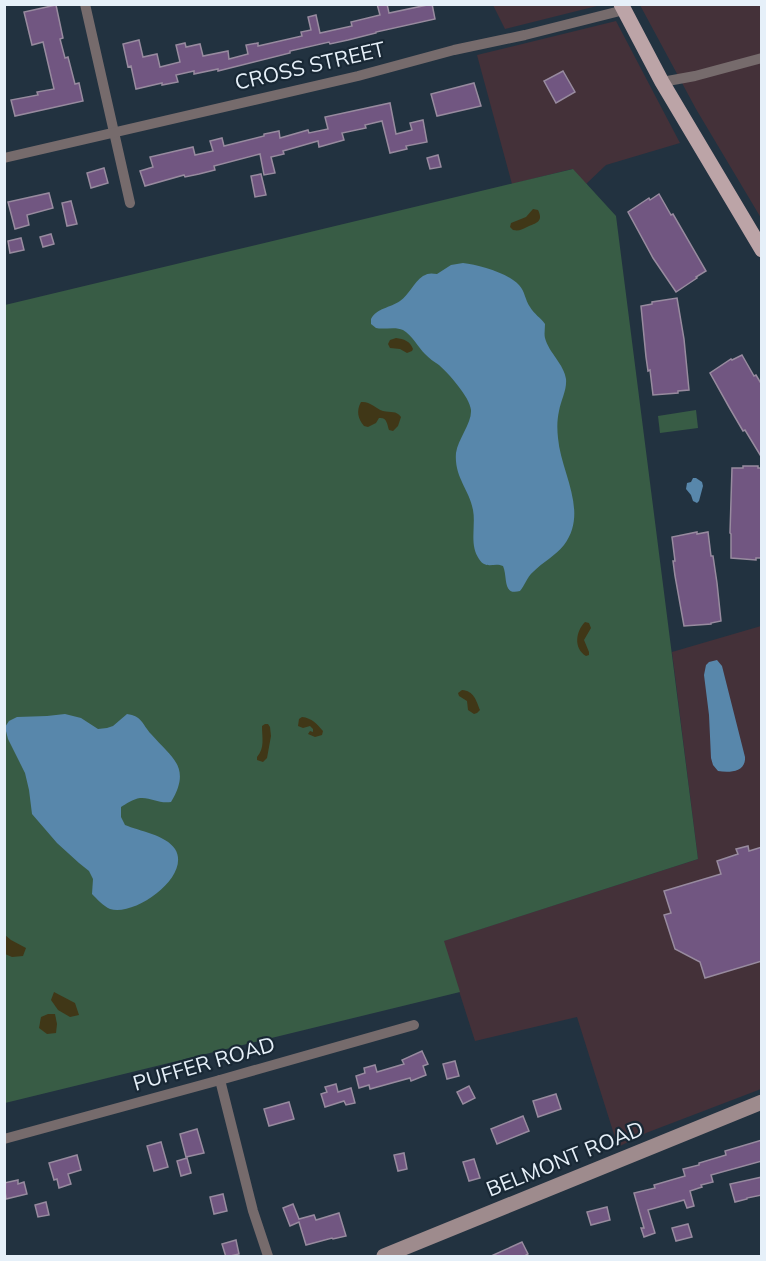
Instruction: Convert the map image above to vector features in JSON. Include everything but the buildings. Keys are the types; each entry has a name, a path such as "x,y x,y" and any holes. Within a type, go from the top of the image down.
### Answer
{"main road":[{"path":"622,7 662,82 762,250"},
{"name":"BELMONT ROAD","path":"384,1257 762,1102"}],"street":[{"path":"85,4 130,203"},
{"name":"CROSS STREET","path":"4,158 358,76 622,7"},
{"path":"662,82 695,76 762,58"},
{"name":"PUFFER ROAD","path":"4,1139 414,1025"},
{"path":"220,1080 253,1211 268,1257"}],"shaded area":[{"path":"493,5 601,5 505,29"},
{"path":"640,5 761,5 761,218 696,109"},
{"path":"616,21 680,143 606,165 586,184 572,169 512,184 477,55"},
{"path":"761,626 761,1089 646,1133 618,1147 577,1017 475,1041 443,941 698,859 672,652"}],"green space":[{"path":"573,169 616,216 698,859 444,941 460,992 5,1103 5,305"},
{"path":"696,410 698,428 660,433 658,416"}],"sand":[{"path":"533,209 538,210 540,220 538,222 520,230 513,230 510,227 511,223 526,217"},
{"path":"396,338 408,342 412,346 412,351 407,353 400,349 390,348 388,344 390,340"},
{"path":"361,402 383,411 397,413 401,417 398,426 393,431 389,430 386,421 379,418 376,423 368,427 364,426 358,415"},
{"path":"585,622 589,623 591,628 584,640 589,652 586,656 579,649 577,639"},
{"path":"462,690 474,697 480,710 477,713 474,714 468,710 467,701 458,693"},
{"path":"302,717 316,724 323,731 322,735 315,737 308,734 310,731 313,732 310,726 303,728 298,726 299,719"},
{"path":"265,724 270,727 271,736 267,758 263,762 257,760 257,757 262,746 262,726"},
{"path":"5,935 26,948 23,956 12,957 5,954"},
{"path":"54,992 75,1003 79,1015 70,1017 58,1010 51,1000"},
{"path":"55,1014 56,1033 47,1034 39,1028 41,1017"}],"water":[{"path":"463,263 501,273 519,285 532,309 545,324 547,343 566,379 558,414 557,431 574,506 571,532 564,545 531,574 520,591 514,592 508,588 503,566 484,564 474,548 473,510 459,476 456,461 457,448 471,415 467,399 448,374 425,354 406,332 397,328 376,328 371,324 374,315 403,298 423,276 437,274 451,265"},
{"path":"693,478 702,482 703,486 697,503 693,501 686,489 687,483"},
{"path":"717,660 722,666 745,757 745,762 740,769 727,772 718,771 711,758 704,675 706,665"},
{"path":"65,714 81,718 98,729 113,726 127,714 136,717 177,764 180,780 171,802 140,798 121,807 121,817 125,825 165,840 175,849 178,860 176,871 168,882 146,901 133,907 121,910 110,909 100,902 92,894 93,879 89,871 57,843 32,814 25,773 8,739 5,727 9,721 17,717"}]}
